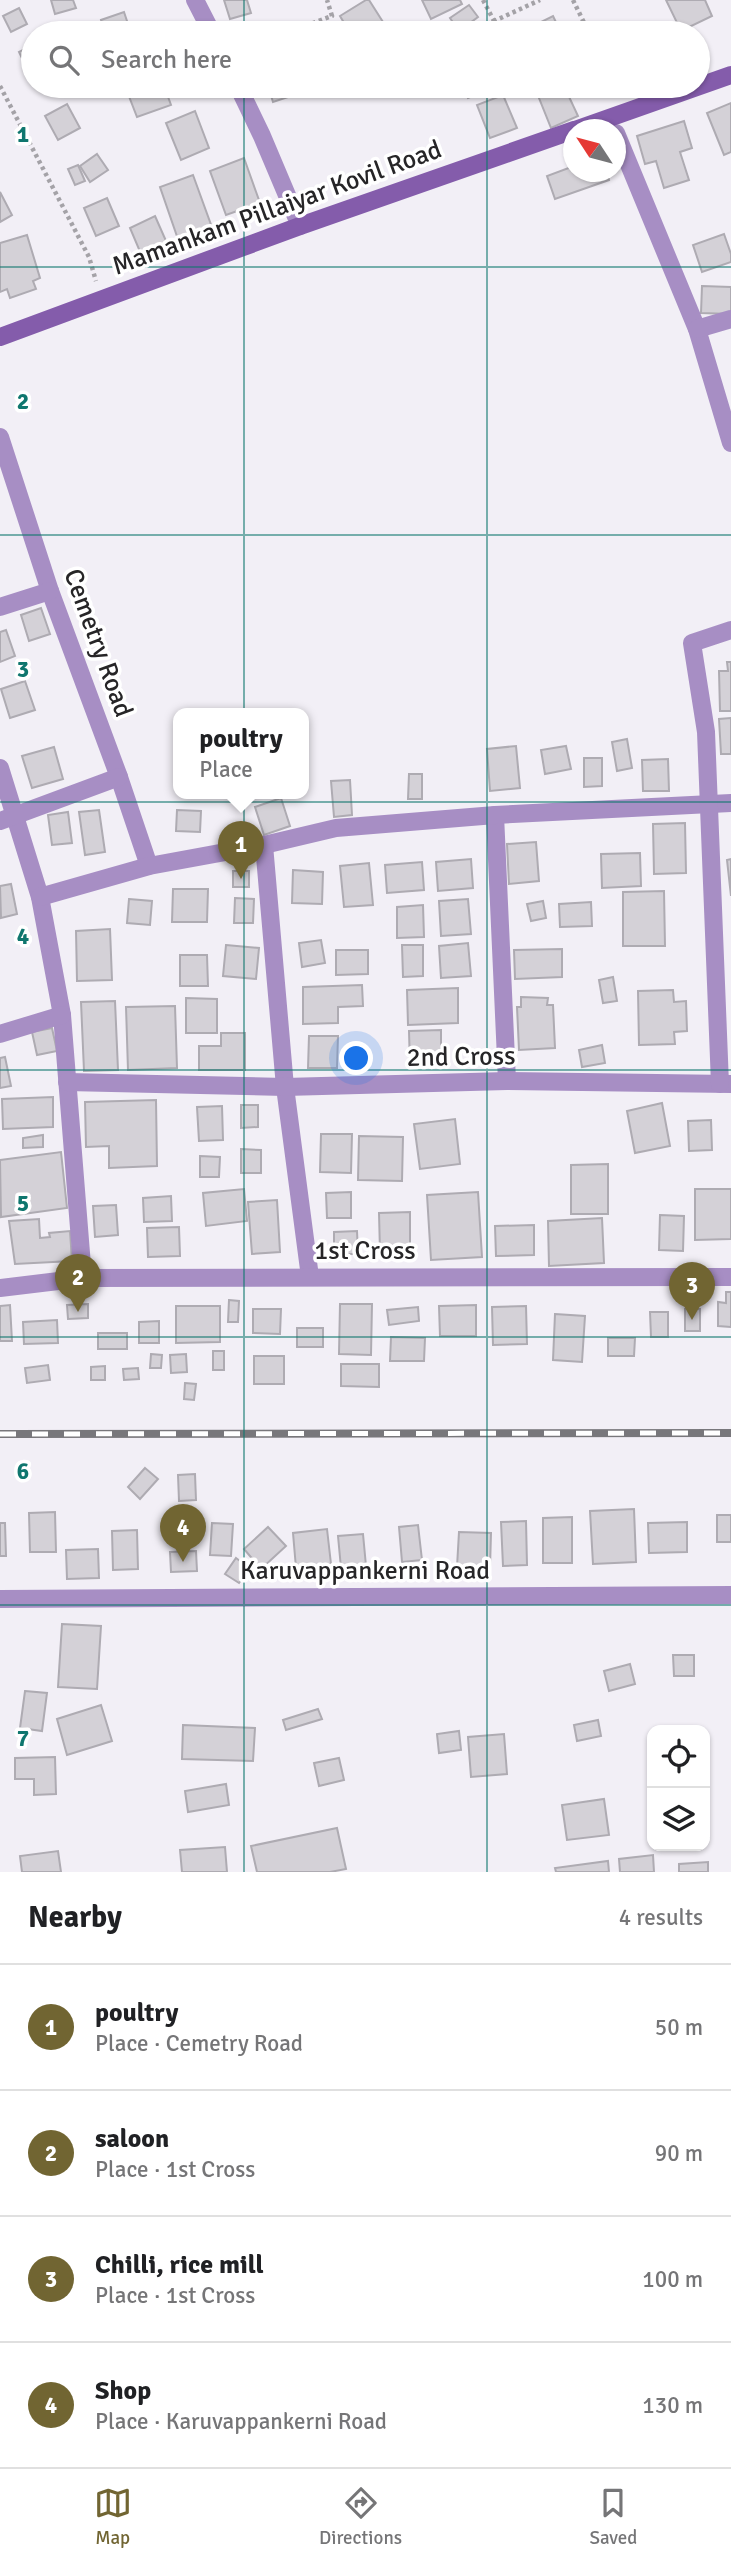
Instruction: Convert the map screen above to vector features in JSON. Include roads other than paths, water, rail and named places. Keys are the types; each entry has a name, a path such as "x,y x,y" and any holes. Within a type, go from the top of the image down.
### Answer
{"main road":[{"name":"Mamankam Pillaiyar Kovil Road","path":"710,84 731,75"},
{"name":"Mamankam Pillaiyar Kovil Road","path":"626,121 679,98"},
{"name":"Mamankam Pillaiyar Kovil Road","path":"0,337 300,226 563,134"}],"street":[{"path":"195,0 206,21"},
{"path":"244,98 300,226"},
{"path":"626,158 697,329 731,443"},
{"path":"697,329 731,319"},
{"name":"Cemetry Road","path":"0,437 50,591 149,866"},
{"path":"0,607 50,591"},
{"path":"725,1084 707,805 706,732 692,643 731,629"},
{"path":"0,768 8,818 40,897 62,1015 83,1278"},
{"path":"8,818 119,777"},
{"path":"40,897 149,866 264,845 336,828 495,815 731,803"},
{"path":"495,815 507,1081"},
{"path":"264,845 285,1087 310,1277"},
{"path":"0,1034 62,1015"},
{"name":"2nd Cross","path":"67,1082 285,1087 507,1081 725,1084"},
{"name":"1st Cross","path":"0,1288 83,1278 731,1277"},
{"name":"Karuvappankerni Road","path":"0,1599 731,1595"}],"railway":[{"path":"0,1434 731,1433"}],"place":[{"name":"poultry","path":"241,879"},
{"name":"saloon","path":"78,1312"},
{"name":"Chilli, rice mill","path":"692,1320"},
{"name":"Shop","path":"183,1562"}]}
